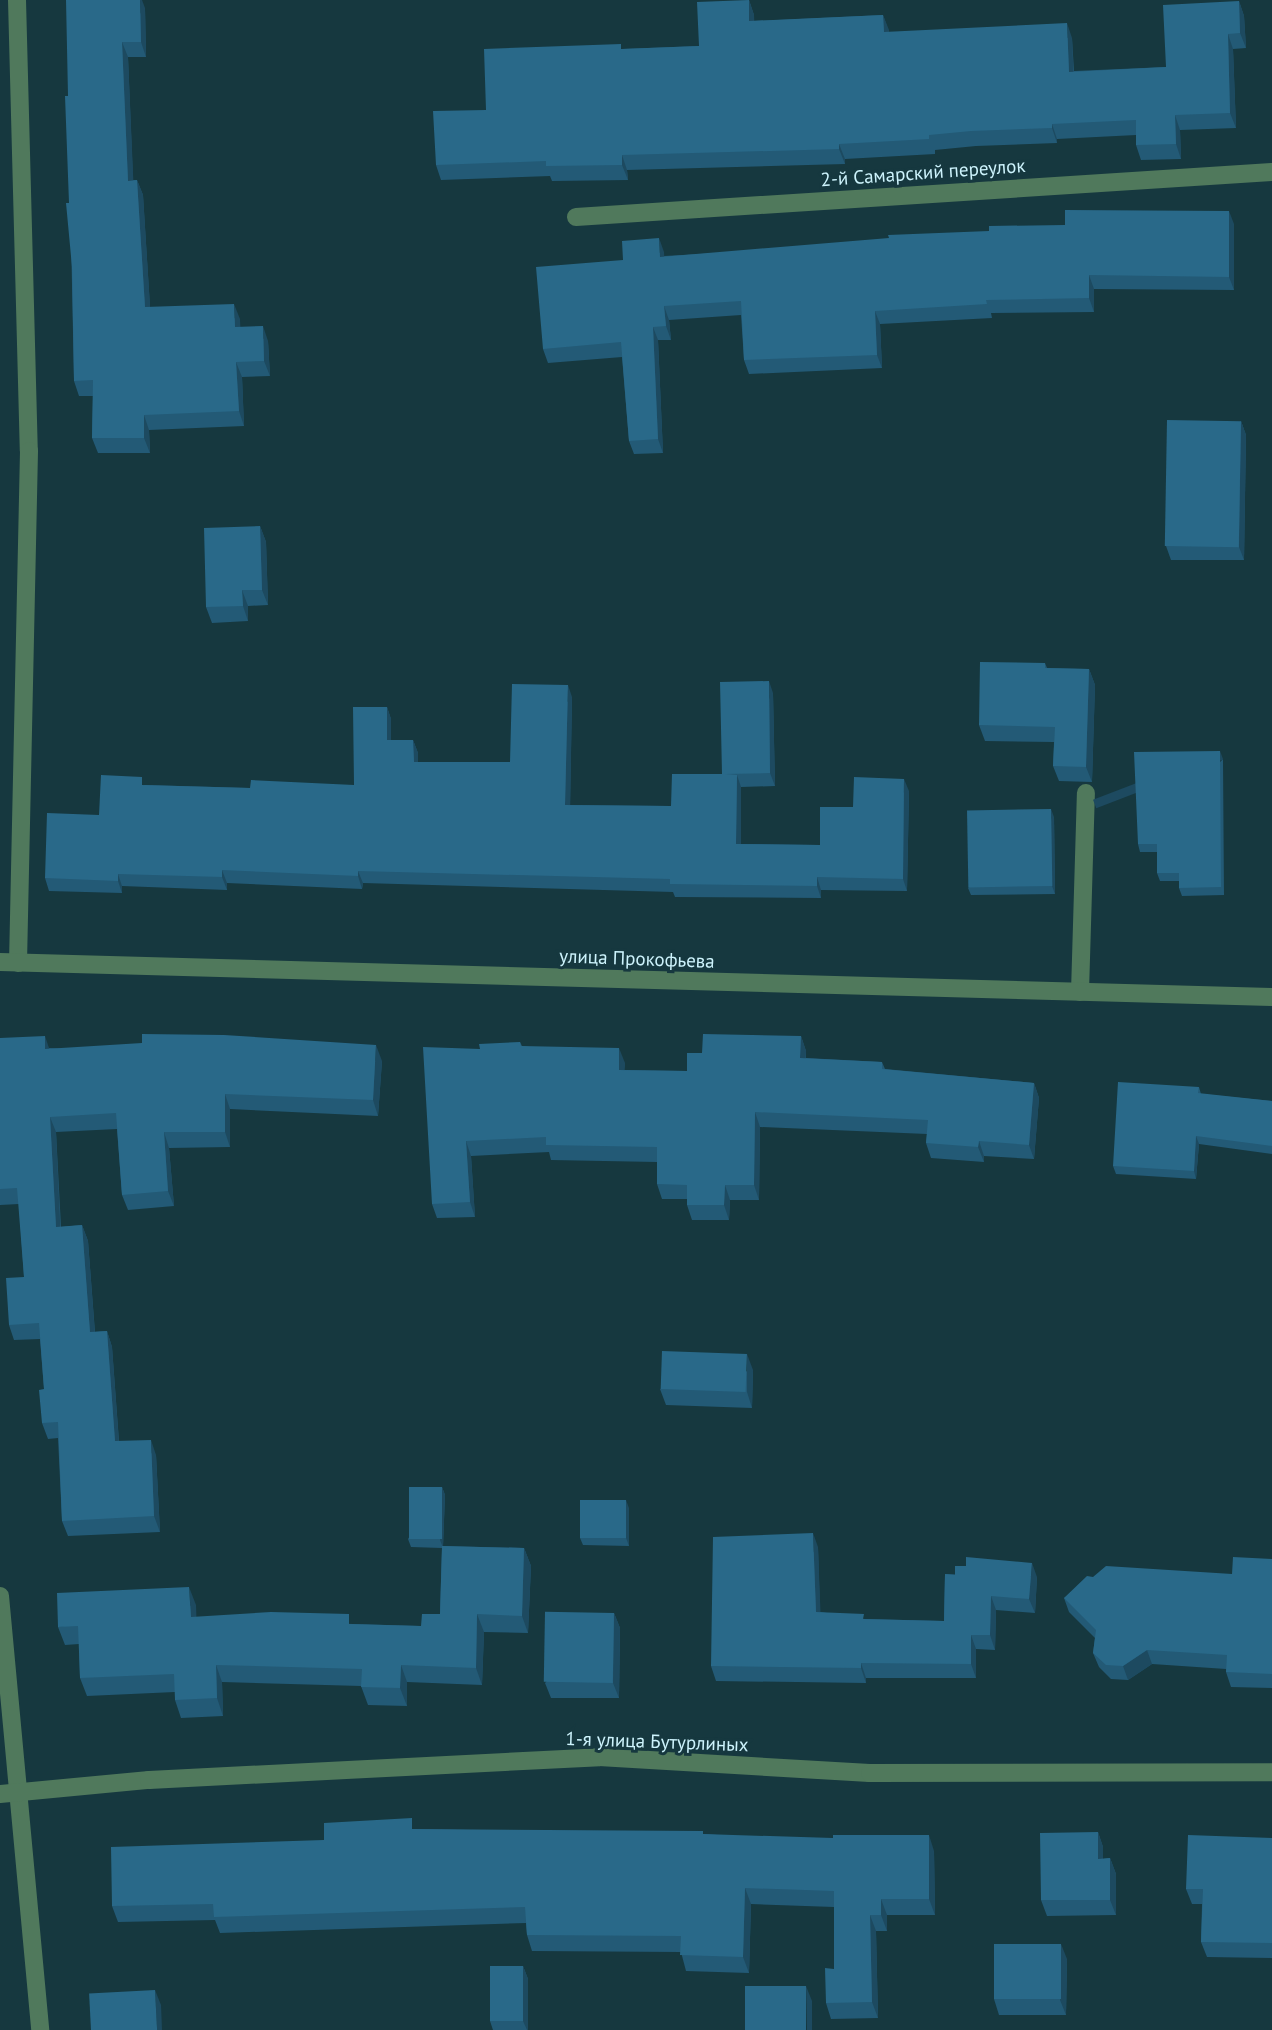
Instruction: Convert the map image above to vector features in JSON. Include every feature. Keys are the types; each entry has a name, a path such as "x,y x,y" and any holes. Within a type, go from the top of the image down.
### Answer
{"street":[{"path":"9,962 29,451 17,0"},
{"name":"2-й Самарский переулок","path":"576,217 1272,172"},
{"path":"1080,992 1086,793"},
{"name":"улица Прокофьева","path":"9,962 1272,998"},
{"path":"0,1596 40,2030"},
{"name":"1-я улица Бутурлиных","path":"0,1794 20,1795 149,1780 599,1757 870,1773 1272,1772"}],"building":[{"path":"66,0 140,0 141,42 122,42 128,181 137,180 145,307 234,304 235,327 263,326 264,361 236,362 239,411 144,415 144,438 92,438 93,380 74,381 72,267 66,203 69,203 65,96 68,96"},
{"path":"749,0 749,21 883,15 884,32 1067,23 1069,72 1166,67 1163,5 1239,1 1240,33 1228,34 1230,113 1175,115 1176,144 1136,145 1136,120 929,135 929,139 839,144 839,149 622,155 622,165 546,166 546,161 436,165 433,111 486,110 484,49 621,44 621,49 699,46 697,2"},
{"path":"1065,210 1229,211 1229,277 1089,275 1089,298 986,300 987,304 875,311 877,355 744,360 741,301 664,306 666,326 653,327 658,439 629,441 621,342 543,349 536,267 623,260 622,241 659,238 660,257 889,238 888,235 989,231 989,226 1065,225"},
{"path":"1167,420 1241,421 1239,547 1165,546"},
{"path":"260,526 262,590 242,590 243,606 206,607 204,528"},
{"path":"980,662 1045,663 1045,668 1089,669 1086,767 1053,766 1055,727 979,725"},
{"path":"769,681 770,773 725,774 737,775 736,844 820,845 820,807 853,807 854,777 904,779 903,879 817,877 817,886 670,884 670,879 358,871 358,876 222,870 222,877 118,874 118,881 45,878 47,813 99,815 101,775 142,777 142,785 250,788 251,780 354,785 353,707 387,707 387,740 413,740 414,762 510,762 512,684 568,685 565,805 671,806 672,774 722,774 720,682"},
{"path":"1220,751 1221,887 1179,888 1179,873 1157,873 1157,844 1138,844 1134,752"},
{"path":"1051,809 1052,886 968,887 967,810"},
{"path":"142,1034 224,1035 376,1045 373,1100 225,1094 225,1132 164,1132 168,1191 122,1195 116,1113 50,1117 56,1227 82,1225 90,1332 107,1331 115,1441 151,1440 154,1516 62,1521 58,1422 42,1423 39,1390 44,1389 39,1323 9,1325 6,1278 24,1277 17,1188 0,1189 0,1038 45,1036 45,1049 142,1043"},
{"path":"703,1034 801,1036 800,1058 882,1062 882,1069 1034,1083 1029,1145 979,1141 978,1147 926,1143 928,1120 755,1112 754,1185 725,1185 724,1205 687,1205 687,1185 657,1184 657,1147 546,1145 546,1137 466,1141 470,1202 432,1204 423,1047 480,1049 479,1044 520,1042 521,1046 619,1048 619,1070 687,1071 687,1053 702,1053"},
{"path":"1118,1082 1199,1087 1198,1093 1272,1101 1272,1146 1196,1136 1194,1171 1113,1166"},
{"path":"662,1351 747,1354 746,1392 661,1389"},
{"path":"409,1487 442,1487 442,1539 409,1539"},
{"path":"580,1500 626,1500 626,1538 580,1538"},
{"path":"813,1533 816,1612 864,1614 863,1619 944,1621 945,1574 955,1575 955,1566 966,1566 966,1557 1032,1563 1029,1599 991,1596 990,1635 971,1635 971,1664 861,1663 861,1668 711,1666 713,1537"},
{"path":"442,1546 524,1548 522,1616 477,1614 476,1668 401,1665 400,1688 361,1687 362,1669 216,1665 217,1698 175,1700 174,1674 80,1678 78,1626 58,1627 57,1593 189,1587 191,1617 271,1612 349,1614 349,1624 421,1626 422,1614 440,1614"},
{"path":"1233,1557 1272,1559 1272,1674 1226,1672 1227,1655 1147,1650 1123,1666 1106,1665 1093,1653 1096,1630 1064,1598 1087,1576 1093,1577 1106,1566 1232,1574"},
{"path":"545,1612 614,1613 613,1683 544,1682"},
{"path":"412,1818 412,1829 703,1831 703,1834 833,1838 833,1835 929,1835 929,1899 881,1899 881,1915 870,1915 872,2002 826,2003 825,1968 834,1969 834,1891 745,1888 743,1957 680,1955 681,1936 527,1935 525,1907 214,1917 213,1904 112,1906 111,1847 324,1840 324,1823"},
{"path":"1098,1832 1098,1859 1110,1858 1110,1900 1041,1900 1040,1833"},
{"path":"1188,1835 1272,1838 1272,1943 1201,1942 1203,1889 1186,1889"},
{"path":"994,1944 1061,1944 1061,1999 994,1999"},
{"path":"490,1966 523,1966 523,2021 490,2021"},
{"path":"745,1986 806,1986 806,2030 745,2030"},
{"path":"155,1990 157,2030 91,2030 89,1993"}]}
